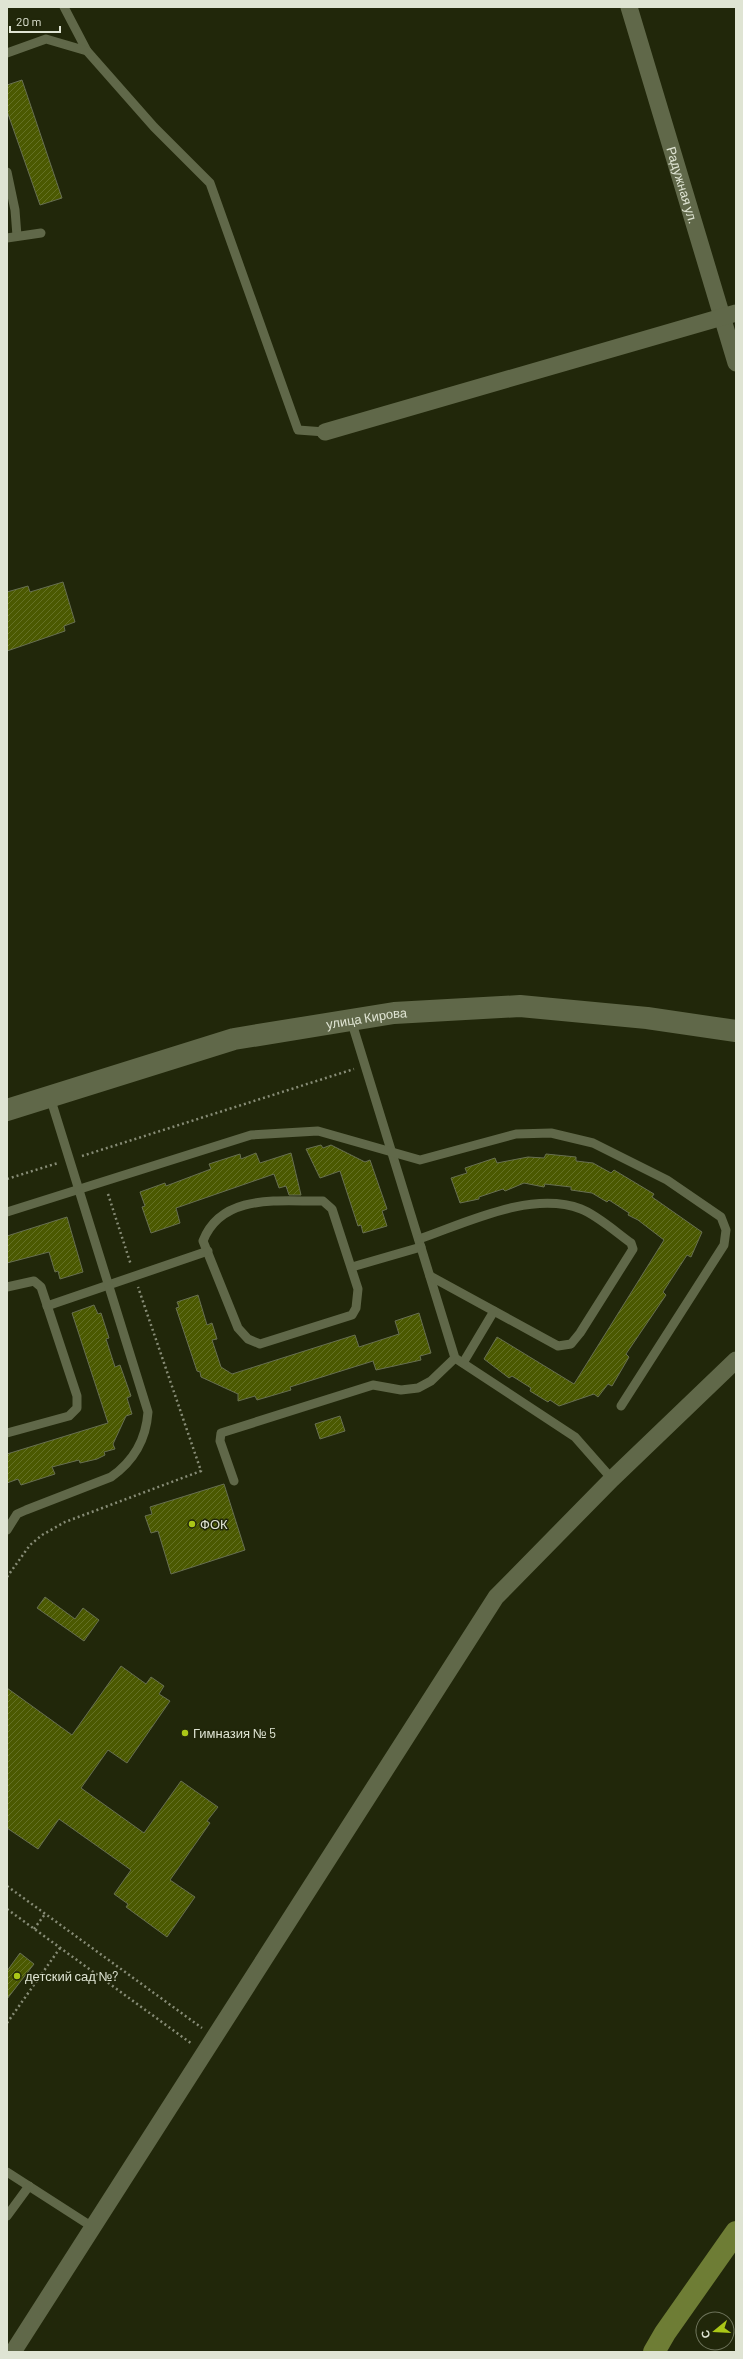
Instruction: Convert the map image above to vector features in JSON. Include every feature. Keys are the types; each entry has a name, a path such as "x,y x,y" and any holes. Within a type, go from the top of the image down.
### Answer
{"main road":[{"name":"улица Кирова","path":"7,1110 234,1039 394,1013 520,1006 647,1018 736,1032"},
{"path":"654,2352 665,2333 736,2232"},
{"path":"671,2352 736,2255"}],"street":[{"name":"Радужная ул.","path":"629,7 729,314 736,363"},
{"path":"325,432 729,314"},
{"path":"13,2352 94,2228 496,1597 612,1479 736,1360"}],"lane":[{"path":"64,7 87,51 154,127 210,183 298,430 325,432"},
{"path":"7,53 46,39 87,51"},
{"path":"7,172 15,210 17,236"},
{"path":"7,238 41,233"},
{"path":"351,1020 430,1276 459,1361 575,1437 612,1479"},
{"path":"7,1530 17,1514 111,1477 123,1469 142,1442 147,1426 148,1412 50,1097"},
{"path":"7,1212 251,1135 318,1131 420,1160 516,1134 552,1133 593,1143 667,1180 721,1217 726,1230 724,1245 621,1406"},
{"path":"323,1200 332,1209 352,1267 358,1289 356,1308 352,1315 260,1344 248,1340 238,1328 203,1240 207,1231 225,1212 247,1203 323,1200"},
{"path":"352,1267 519,1206 556,1202 582,1209 631,1243 633,1249 580,1333 570,1344 558,1346 430,1276"},
{"path":"47,1306 208,1252"},
{"path":"7,1287 34,1281 41,1287 77,1396 78,1408 69,1416 7,1433"},
{"path":"234,1481 220,1441 221,1433 373,1385 401,1390 418,1388 432,1381 459,1361 494,1311"},
{"path":"7,2172 94,2228"},
{"path":"7,2216 29,2186"}],"path":[{"path":"7,1179 365,1066"},
{"path":"7,1577 30,1545 42,1535 64,1522 201,1471 103,1181"},
{"path":"7,1886 215,2038"},
{"path":"7,1909 205,2054"},
{"path":"34,1929 45,1914"},
{"path":"7,2023 60,1948"}],"building":[{"path":"22,80 62,198 40,205 7,111 7,85"},
{"path":"63,582 75,622 64,626 65,631 7,651 7,592 28,586 30,592"},
{"path":"321,1145 323,1148 331,1145 365,1162 370,1160 387,1209 382,1211 387,1226 363,1233 361,1225 358,1226 340,1171 320,1178 306,1149"},
{"path":"256,1153 260,1163 291,1153 301,1195 289,1195 286,1186 279,1188 274,1174 176,1208 180,1223 151,1233 142,1207 145,1206 140,1192 165,1183 166,1186 211,1169 209,1164 240,1154 241,1159"},
{"path":"546,1154 576,1157 576,1161 593,1163 611,1173 614,1170 654,1194 652,1197 702,1232 691,1257 687,1255 663,1292 666,1295 626,1354 629,1357 612,1386 608,1384 598,1397 594,1394 559,1406 550,1400 548,1402 530,1391 531,1388 512,1376 509,1378 484,1359 497,1337 574,1384 664,1240 638,1220 628,1215 629,1213 609,1200 607,1202 592,1193 571,1190 571,1187 545,1184 544,1187 524,1183 505,1191 503,1189 479,1197 479,1199 460,1203 451,1178 467,1173 465,1168 495,1158 497,1163 528,1157 544,1158"},
{"path":"67,1217 83,1272 60,1279 58,1271 55,1272 49,1252 7,1263 7,1236"},
{"path":"198,1295 207,1325 212,1323 217,1339 212,1340 221,1367 232,1374 355,1335 359,1347 399,1334 395,1321 419,1313 431,1353 420,1356 421,1360 376,1370 373,1361 290,1387 291,1390 257,1400 255,1396 238,1401 238,1394 201,1377 200,1372 197,1371 176,1308 179,1307 177,1302"},
{"path":"94,1305 98,1314 101,1313 109,1338 106,1339 115,1367 120,1365 131,1396 127,1398 132,1414 126,1416 113,1444 115,1449 104,1452 105,1455 97,1459 80,1463 79,1460 52,1467 55,1474 21,1485 18,1479 7,1483 7,1454 108,1423 72,1313"},
{"path":"340,1416 345,1431 320,1439 315,1424"},
{"name":"ФОК","path":"224,1484 245,1550 171,1574 158,1531 151,1533 145,1516 152,1514 150,1507"},
{"path":"45,1597 75,1619 83,1608 99,1620 84,1641 37,1608"},
{"path":"121,1666 146,1684 151,1677 164,1686 159,1694 170,1701 127,1763 108,1750 81,1788 144,1833 181,1781 218,1807 207,1821 210,1823 170,1880 195,1897 167,1937 126,1907 128,1904 114,1894 131,1870 59,1819 38,1849 7,1828 7,1688 72,1735"},
{"path":"20,1953 34,1964 7,1999 7,1971"}],"place":[{"name":"ФОК","path":"192,1524"},
{"name":"Гимназия № 5","path":"185,1733"},
{"name":"детский сад №?","path":"17,1976"}]}
